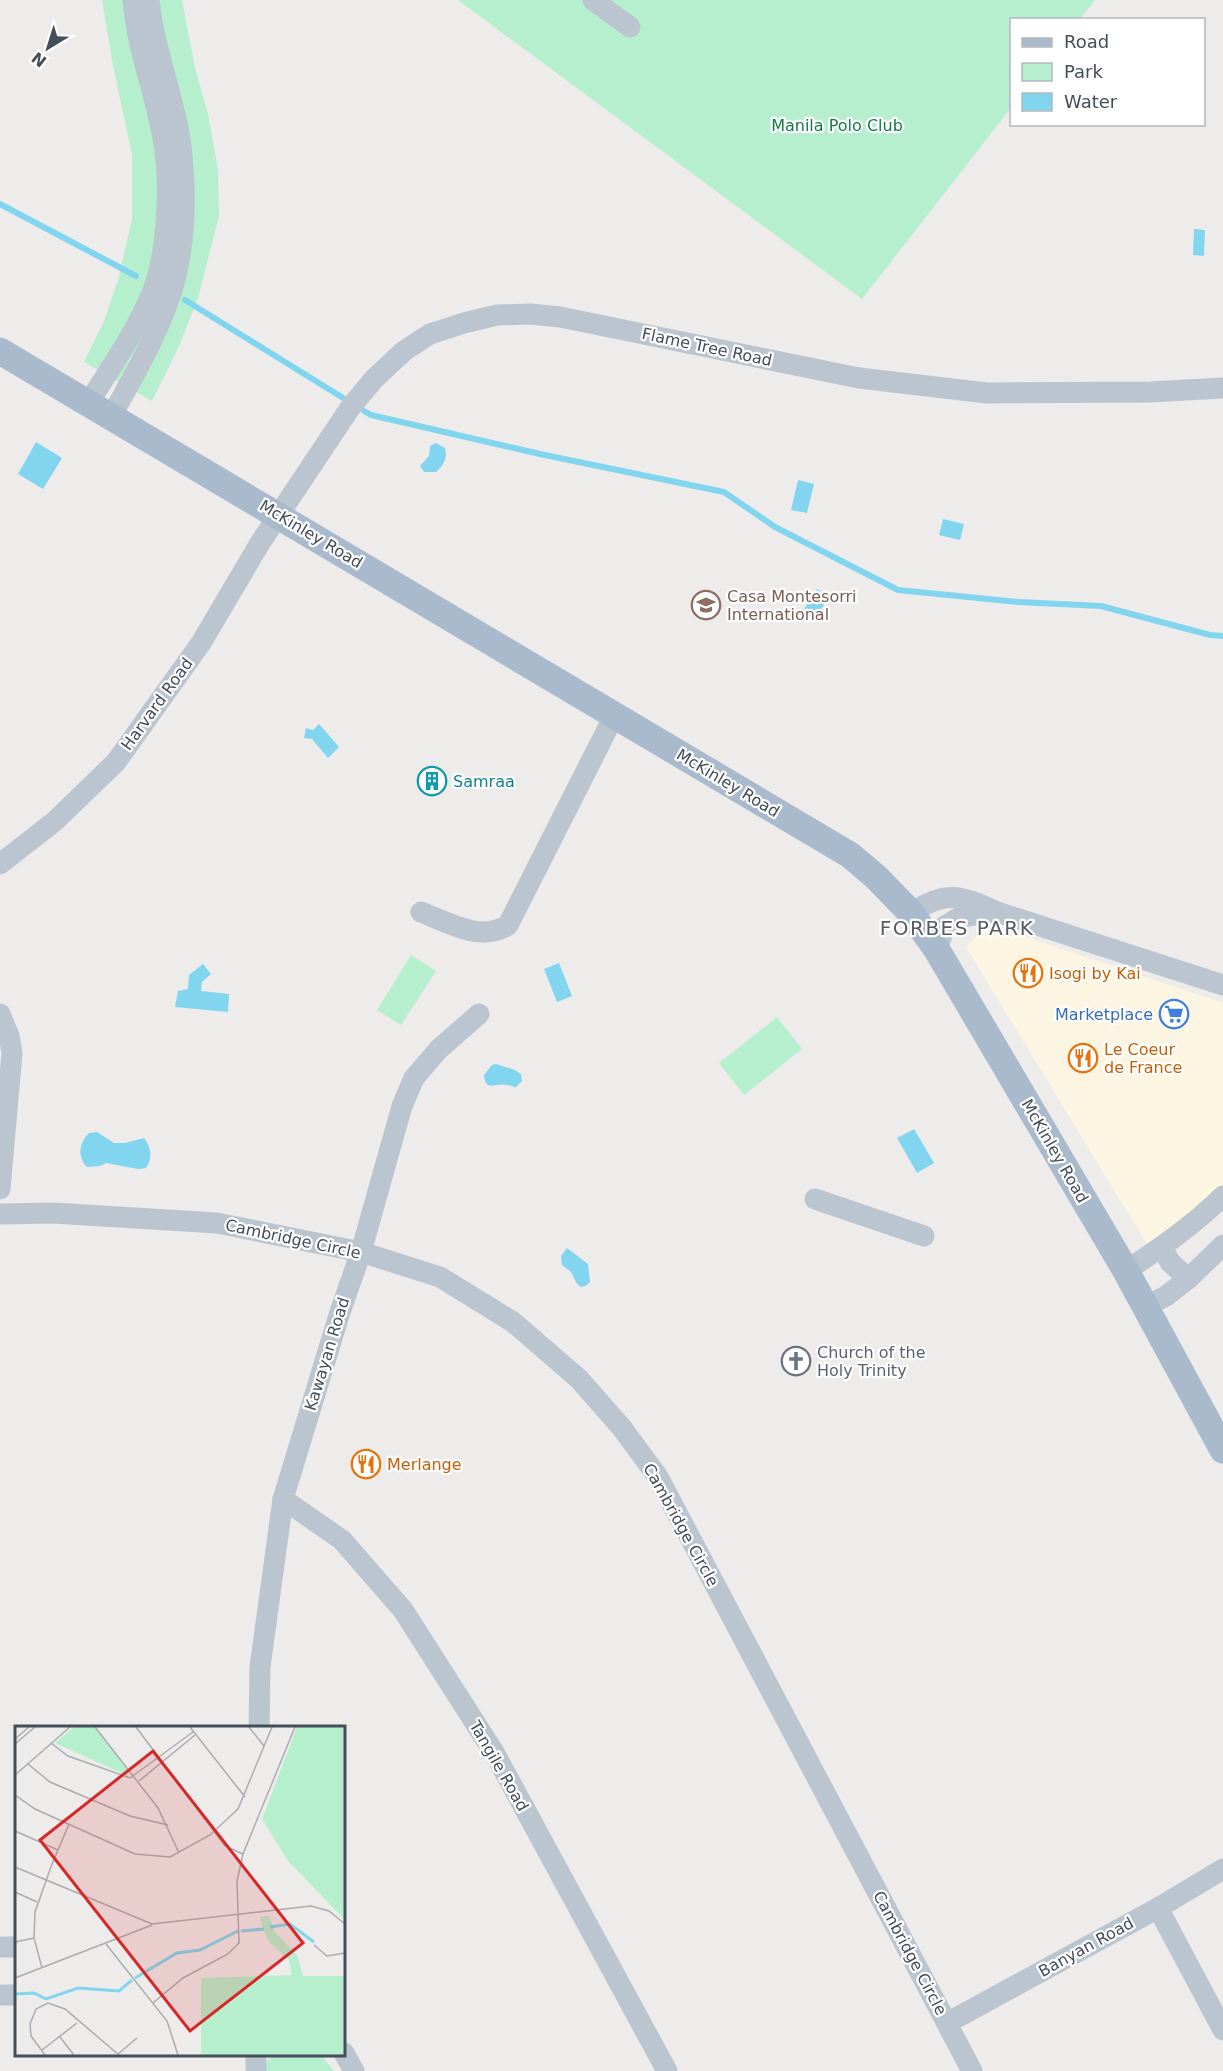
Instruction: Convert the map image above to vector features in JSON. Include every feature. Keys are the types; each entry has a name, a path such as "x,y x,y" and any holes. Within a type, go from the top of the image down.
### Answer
{"main road":[{"name":"McKinley Road","path":"0,351 850,855 876,877 911,914 938,950 1126,1272 1223,1450"}],"street":[{"path":"133,0 143,62 164,140 166,182 164,244 147,325"},
{"path":"99,410 176,276 183,222 184,182 180,139 171,96 159,58 149,0"},
{"path":"593,0 630,27"},
{"name":"Flame Tree Road","path":"279,515 350,408 374,379 397,358 430,334 496,315 560,316 859,378 987,393 1150,392 1223,388"},
{"name":"Harvard Road","path":"0,864 55,821 116,762 201,643 279,515"},
{"path":"422,912 468,930 492,932 508,925 614,716"},
{"path":"911,914 928,902 949,896 975,902 997,912 1223,985"},
{"path":"938,950 945,926 960,916 997,912"},
{"path":"0,1014 9,1036 12,1053 0,1189"},
{"name":"Kawayan Road","path":"259,1726 260,1667 282,1499 361,1252 402,1106 414,1078 439,1049 479,1014"},
{"path":"1126,1272 1162,1247 1223,1196"},
{"path":"815,1199 924,1236"},
{"name":"Cambridge Circle","path":"0,1214 53,1213 217,1223 361,1252 440,1277 513,1322 579,1379 622,1428 658,1477 972,2071"},
{"path":"1145,1307 1166,1296 1188,1279 1223,1245"},
{"path":"1162,1247 1170,1262 1188,1279"},
{"name":"Tangile Road","path":"282,1499 342,1540 403,1610 495,1754 668,2071"},
{"name":"Banyan Road","path":"946,2023 1158,1908 1223,1869"},
{"path":"1158,1908 1223,2030"},
{"path":"345,2055 354,2071"}],"shaded area":[{"path":"988,924 1223,1003 1223,1184 1205,1202 1148,1246 966,947"}],"green space":[{"path":"102,0 182,0 195,68 208,114 218,170 219,216 198,298 179,346 152,401 84,362 104,321 118,280 132,219 132,154 113,66"},
{"name":"Manila Polo Club","path":"458,0 1095,0 1081,18 1010,18 1010,109 862,299"},
{"path":"411,955 436,971 401,1025 377,1010"},
{"path":"777,1017 802,1049 744,1095 719,1063"},
{"path":"271,2056 322,2056 334,2071 263,2071"}],"water":[{"path":"1194,229 1205,230 1204,256 1193,255"},
{"path":"36,442 62,458 43,489 18,474"},
{"path":"436,443 445,448 444,462 436,472 424,472 420,466 429,456 430,446"},
{"path":"798,480 814,484 807,513 791,510"},
{"path":"943,519 964,524 960,540 939,535"},
{"path":"817,589 829,597 813,622 801,614"},
{"path":"319,724 339,747 328,758 312,739 304,738 306,728 313,730"},
{"path":"559,963 572,996 557,1002 544,969"},
{"path":"203,964 211,974 202,982 201,991 229,994 228,1012 175,1007 178,991 188,989 189,975"},
{"path":"496,1064 515,1070 521,1074 522,1081 516,1087 487,1084 484,1075 492,1065"},
{"path":"914,1129 934,1163 917,1173 897,1138"},
{"path":"97,1132 114,1143 125,1143 144,1138 150,1153 150,1161 146,1168 138,1169 106,1163 87,1167 82,1158 81,1145 89,1133"},
{"path":"567,1248 588,1264 590,1282 586,1286 582,1287 577,1284 570,1271 562,1265 561,1256"}],"waterway":[{"path":"0,204 136,276"},
{"path":"185,300 348,401"},
{"path":"364,411 371,415 540,454 724,492 775,527 898,590 1018,602 1101,606 1210,635 1223,636"}],"place":[{"name":"Casa Montesorri International","path":"706,605"},
{"name":"Samraa","path":"432,781"},
{"name":"Isogi by Kai","path":"1028,973"},
{"name":"Marketplace","path":"1174,1014"},
{"name":"Le Coeur de France","path":"1083,1058"},
{"name":"Church of the Holy Trinity","path":"796,1361"},
{"name":"Merlange","path":"366,1464"}],"district":[{"name":"FORBES PARK","path":"957,928"}]}
